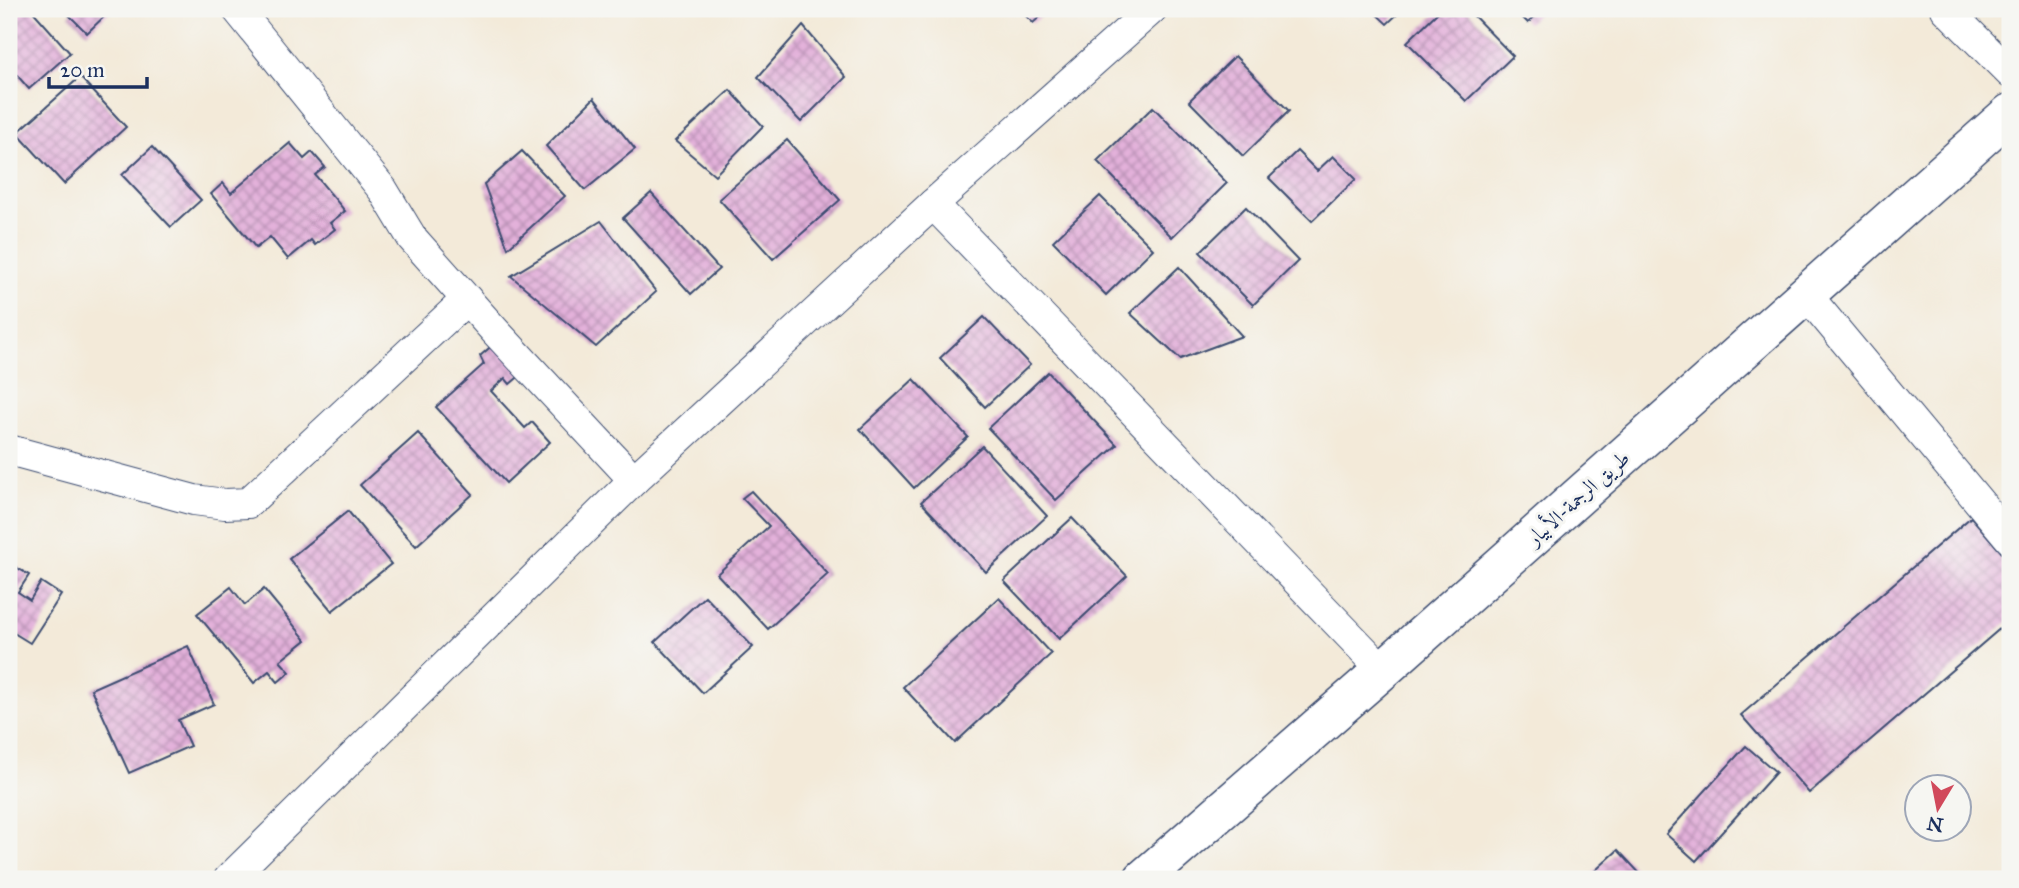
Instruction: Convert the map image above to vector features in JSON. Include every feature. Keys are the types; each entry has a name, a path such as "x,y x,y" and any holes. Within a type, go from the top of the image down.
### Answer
{"highway":[{"name":"طريق الرجمة-الأبيار","path":"1143,879 1383,670 2010,113"}],"street":[{"path":"237,9 383,190 412,238 634,480"},
{"path":"229,879 634,480 933,204 1152,9"},
{"path":"1946,9 2010,73"},
{"path":"933,204 1383,670"},
{"path":"1806,294 2010,539"},
{"path":"9,450 194,500 225,504 248,503 467,299"}],"building":[{"path":"9,9 31,9 70,53 29,89 9,66"},
{"path":"75,9 112,9 87,33 69,15"},
{"path":"1019,9 1049,9 1033,23"},
{"path":"1371,9 1403,9 1387,24"},
{"path":"1441,9 1467,9 1513,56 1466,101 1407,42"},
{"path":"1514,9 1542,9 1528,23"},
{"path":"803,26 846,77 801,122 758,77"},
{"path":"1235,56 1289,111 1243,156 1189,101"},
{"path":"80,77 126,127 64,184 17,133"},
{"path":"730,90 763,126 715,175 675,141"},
{"path":"594,98 635,149 585,190 546,146"},
{"path":"1153,107 1227,183 1172,237 1097,161"},
{"path":"787,140 840,200 773,259 719,199"},
{"path":"290,143 304,159 312,152 325,167 315,175 345,211 330,223 335,229 315,245 311,240 288,259 270,237 256,248 211,194 223,183 231,193"},
{"path":"152,147 201,200 171,227 122,175"},
{"path":"522,151 565,196 508,248 484,184"},
{"path":"1297,151 1317,171 1333,156 1356,179 1312,221 1269,178"},
{"path":"651,193 719,269 691,294 623,218"},
{"path":"1100,196 1153,249 1106,295 1053,241"},
{"path":"1246,207 1298,261 1253,305 1200,252"},
{"path":"601,221 656,292 596,347 511,276"},
{"path":"1179,267 1242,336 1180,359 1130,313"},
{"path":"984,317 1030,365 985,407 940,358"},
{"path":"495,343 523,373 510,384 505,378 491,391 525,428 532,422 550,442 506,483 436,407 484,364 480,356"},
{"path":"1048,372 1117,445 1056,500 988,428"},
{"path":"914,379 968,437 914,488 860,429"},
{"path":"418,433 473,494 416,546 360,485"},
{"path":"982,446 1047,516 986,572 921,502"},
{"path":"751,491 828,574 768,629 717,574 769,526 742,498"},
{"path":"348,511 391,564 332,611 289,559"},
{"path":"1971,517 2010,562 2010,620 1809,793 1741,715"},
{"path":"1072,518 1127,576 1059,639 1004,581"},
{"path":"9,563 29,575 18,592 30,600 41,582 61,595 30,643 9,630"},
{"path":"231,587 245,605 264,589 306,640 280,661 290,672 278,682 269,671 254,683 197,614"},
{"path":"705,596 753,647 703,693 655,642"},
{"path":"999,598 1051,654 955,743 903,687"},
{"path":"188,646 214,704 178,720 190,746 129,773 91,689"},
{"path":"1746,746 1776,772 1696,861 1666,834"},
{"path":"1618,850 1645,879 1586,879"}]}
